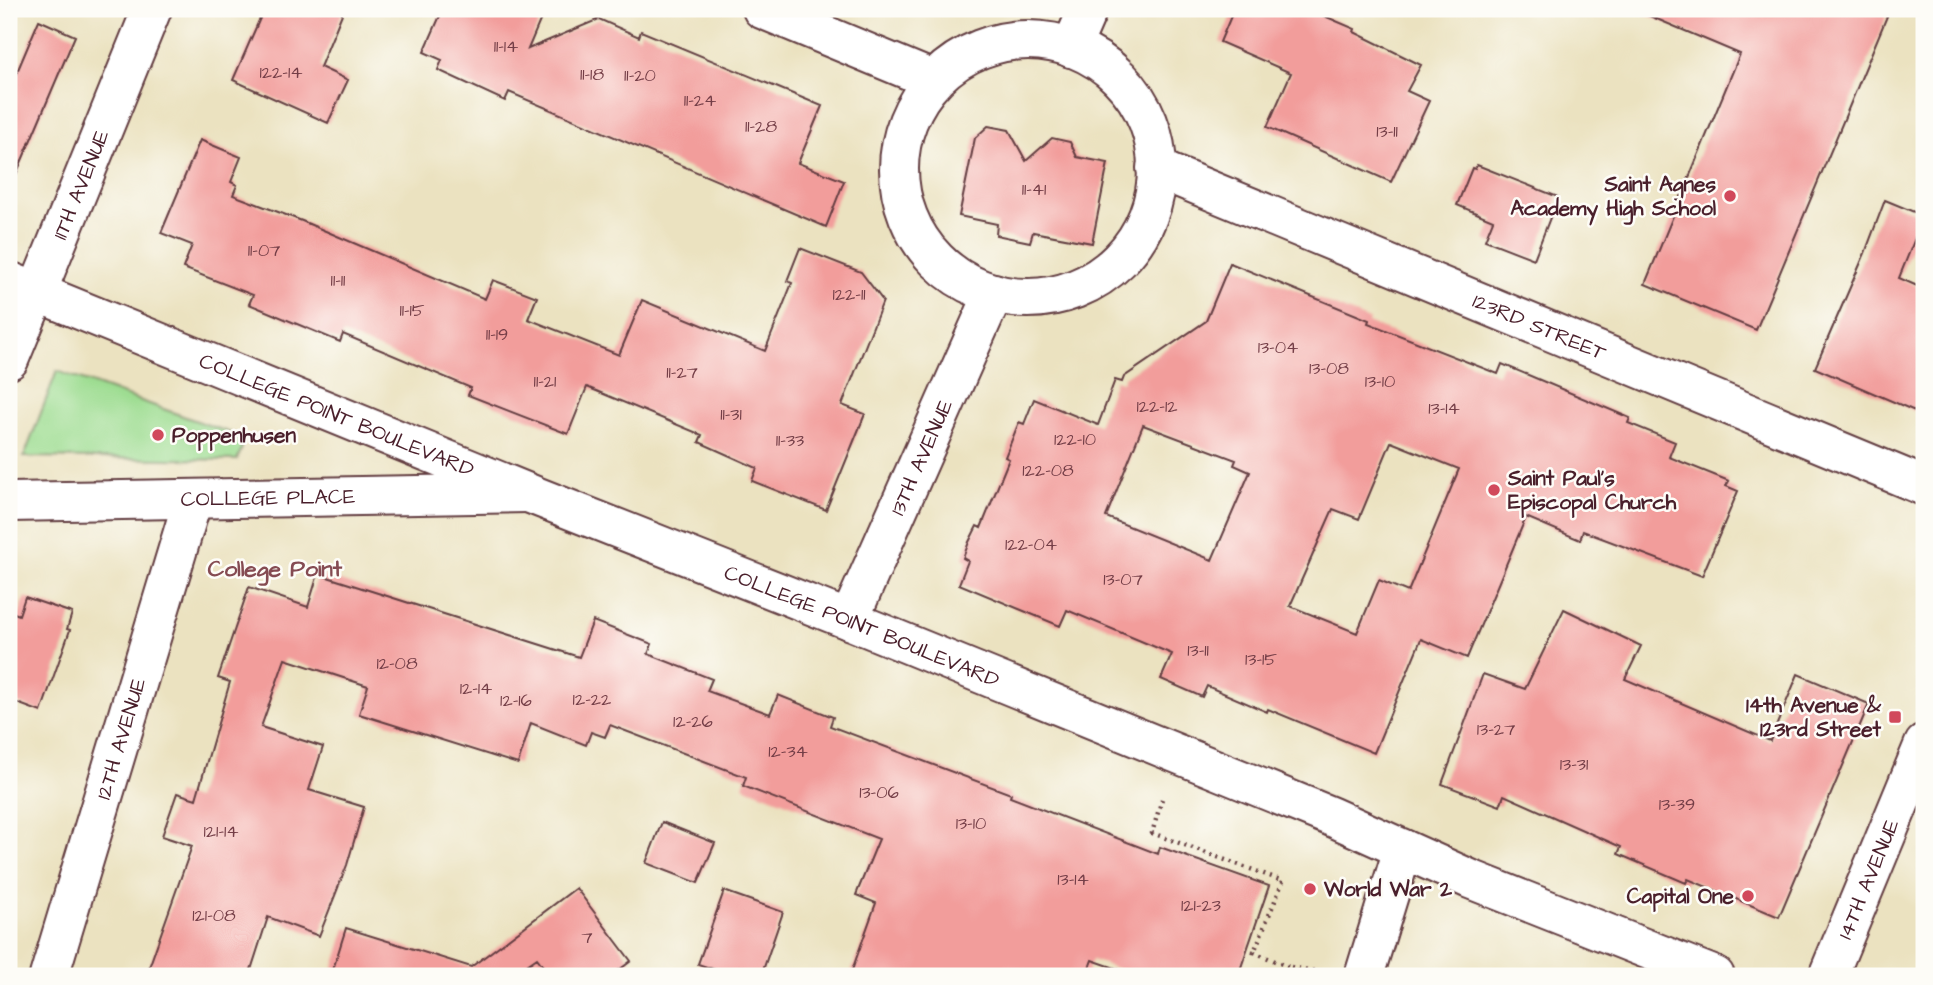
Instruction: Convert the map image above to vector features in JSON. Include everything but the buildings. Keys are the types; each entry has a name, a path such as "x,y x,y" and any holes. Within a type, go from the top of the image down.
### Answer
{"street":[{"name":"11TH AVENUE","path":"9,360 23,286 152,9"},
{"path":"762,9 933,80"},
{"path":"1071,48 1088,9"},
{"path":"1020,39 1054,42 1071,48 1092,56 1119,76 1138,100 1155,143 1156,185 1144,226 1125,254 1099,277 1076,289 1041,298 999,295 963,281 936,260 914,230 903,204 900,185 901,145 911,115 933,80 954,63 992,44 1020,39"},
{"name":"123RD STREET","path":"1156,168 1924,486"},
{"name":"COLLEGE POINT BOULEVARD","path":"23,286 527,493 849,620 1330,816 1470,879 1714,976"},
{"name":"13TH AVENUE","path":"849,620 994,293"},
{"name":"COLLEGE PLACE","path":"9,502 527,493"},
{"name":"12TH AVENUE","path":"49,976 193,499"},
{"name":"14TH AVENUE","path":"1828,976 1924,744"},
{"path":"1363,976 1403,849"}],"path":[{"path":"1162,799 1152,833 1283,881 1254,953"},
{"path":"1247,951 1290,967 1314,971"}],"green space":[{"path":"57,371 239,436 242,448 237,460 24,457"}],"place":[{"name":"Saint Agnes Academy High School","path":"1730,196"},
{"name":"Poppenhusen","path":"158,435"},
{"name":"Saint Paul's Episcopal Church","path":"1494,490"},
{"name":"14th Avenue & 123rd Street","path":"1895,717"},
{"name":"World War 2","path":"1310,889"},
{"name":"Capital One","path":"1748,896"}],"district":[{"name":"College Point","path":"275,569"}]}
